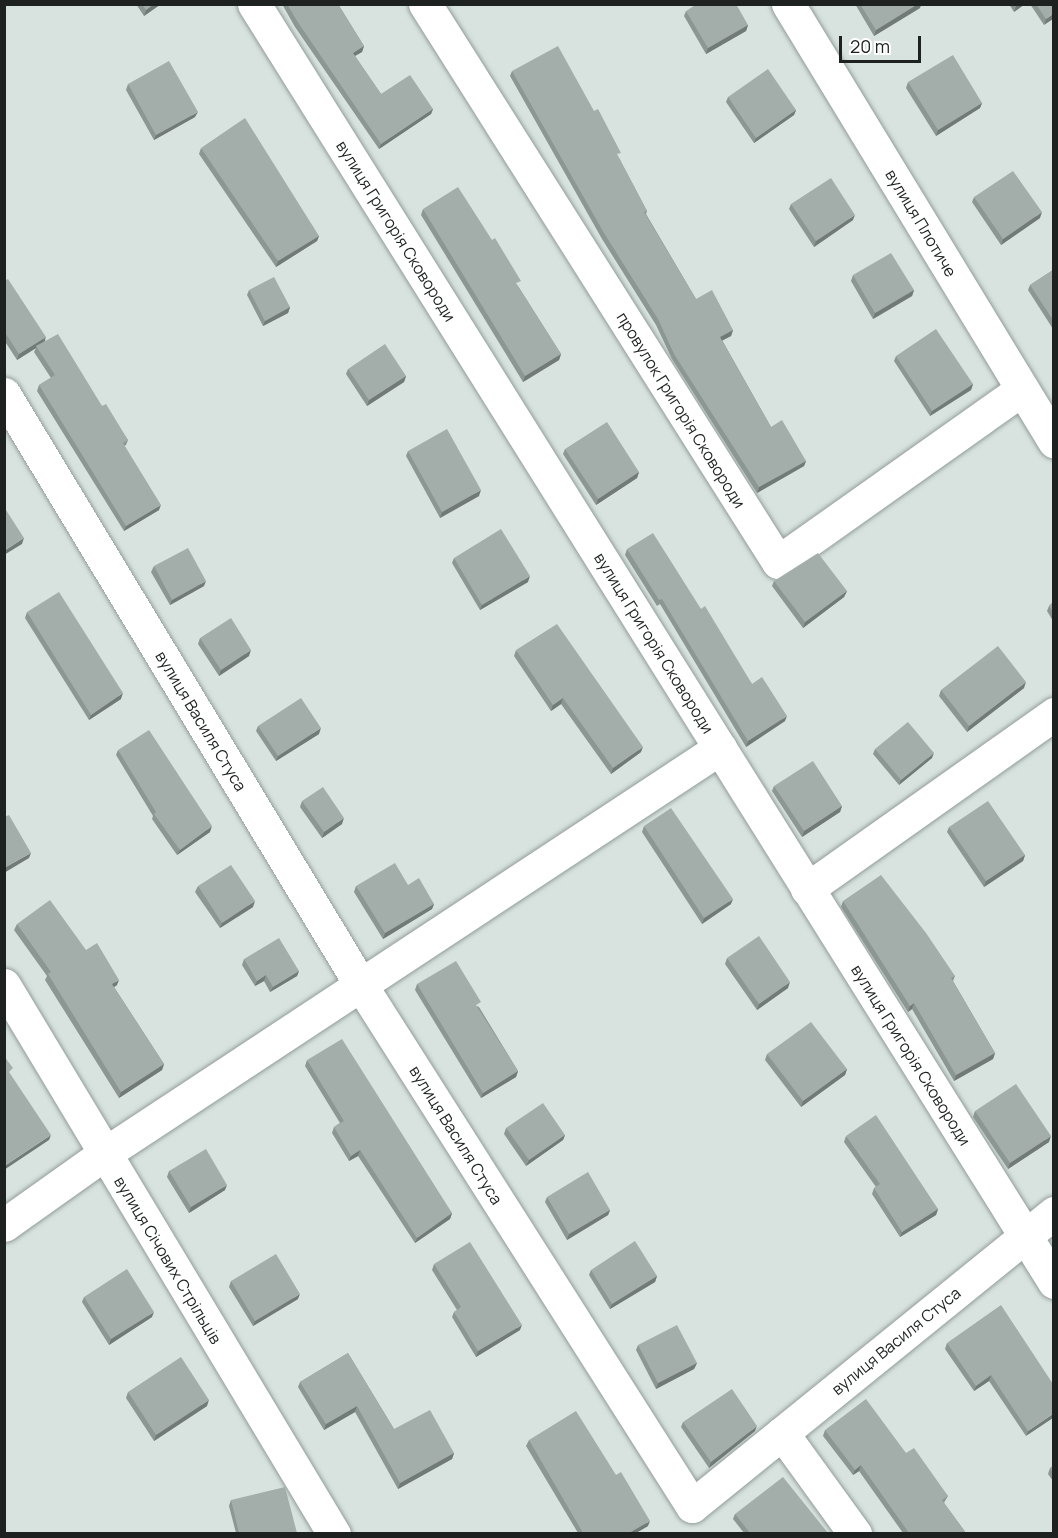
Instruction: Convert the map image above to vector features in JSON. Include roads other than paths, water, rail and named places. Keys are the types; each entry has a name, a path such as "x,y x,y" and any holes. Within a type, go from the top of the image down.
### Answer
{"street":[{"name":"вулиця Григорія Сковороди","path":"254,4 1053,1282"},
{"name":"провулок Григорія Сковороди","path":"425,4 778,562 1022,390"},
{"name":"вулиця Плотиче","path":"788,4 1053,441"},
{"name":"вулиця Василя Стуса","path":"4,394 362,987 692,1506 1053,1213"},
{"path":"807,889 1053,714"},
{"path":"4,1224 104,1154 362,987 720,748"},
{"name":"вулиця Січових Стрільців","path":"4,985 334,1533"},
{"path":"782,1433 855,1533"}]}
